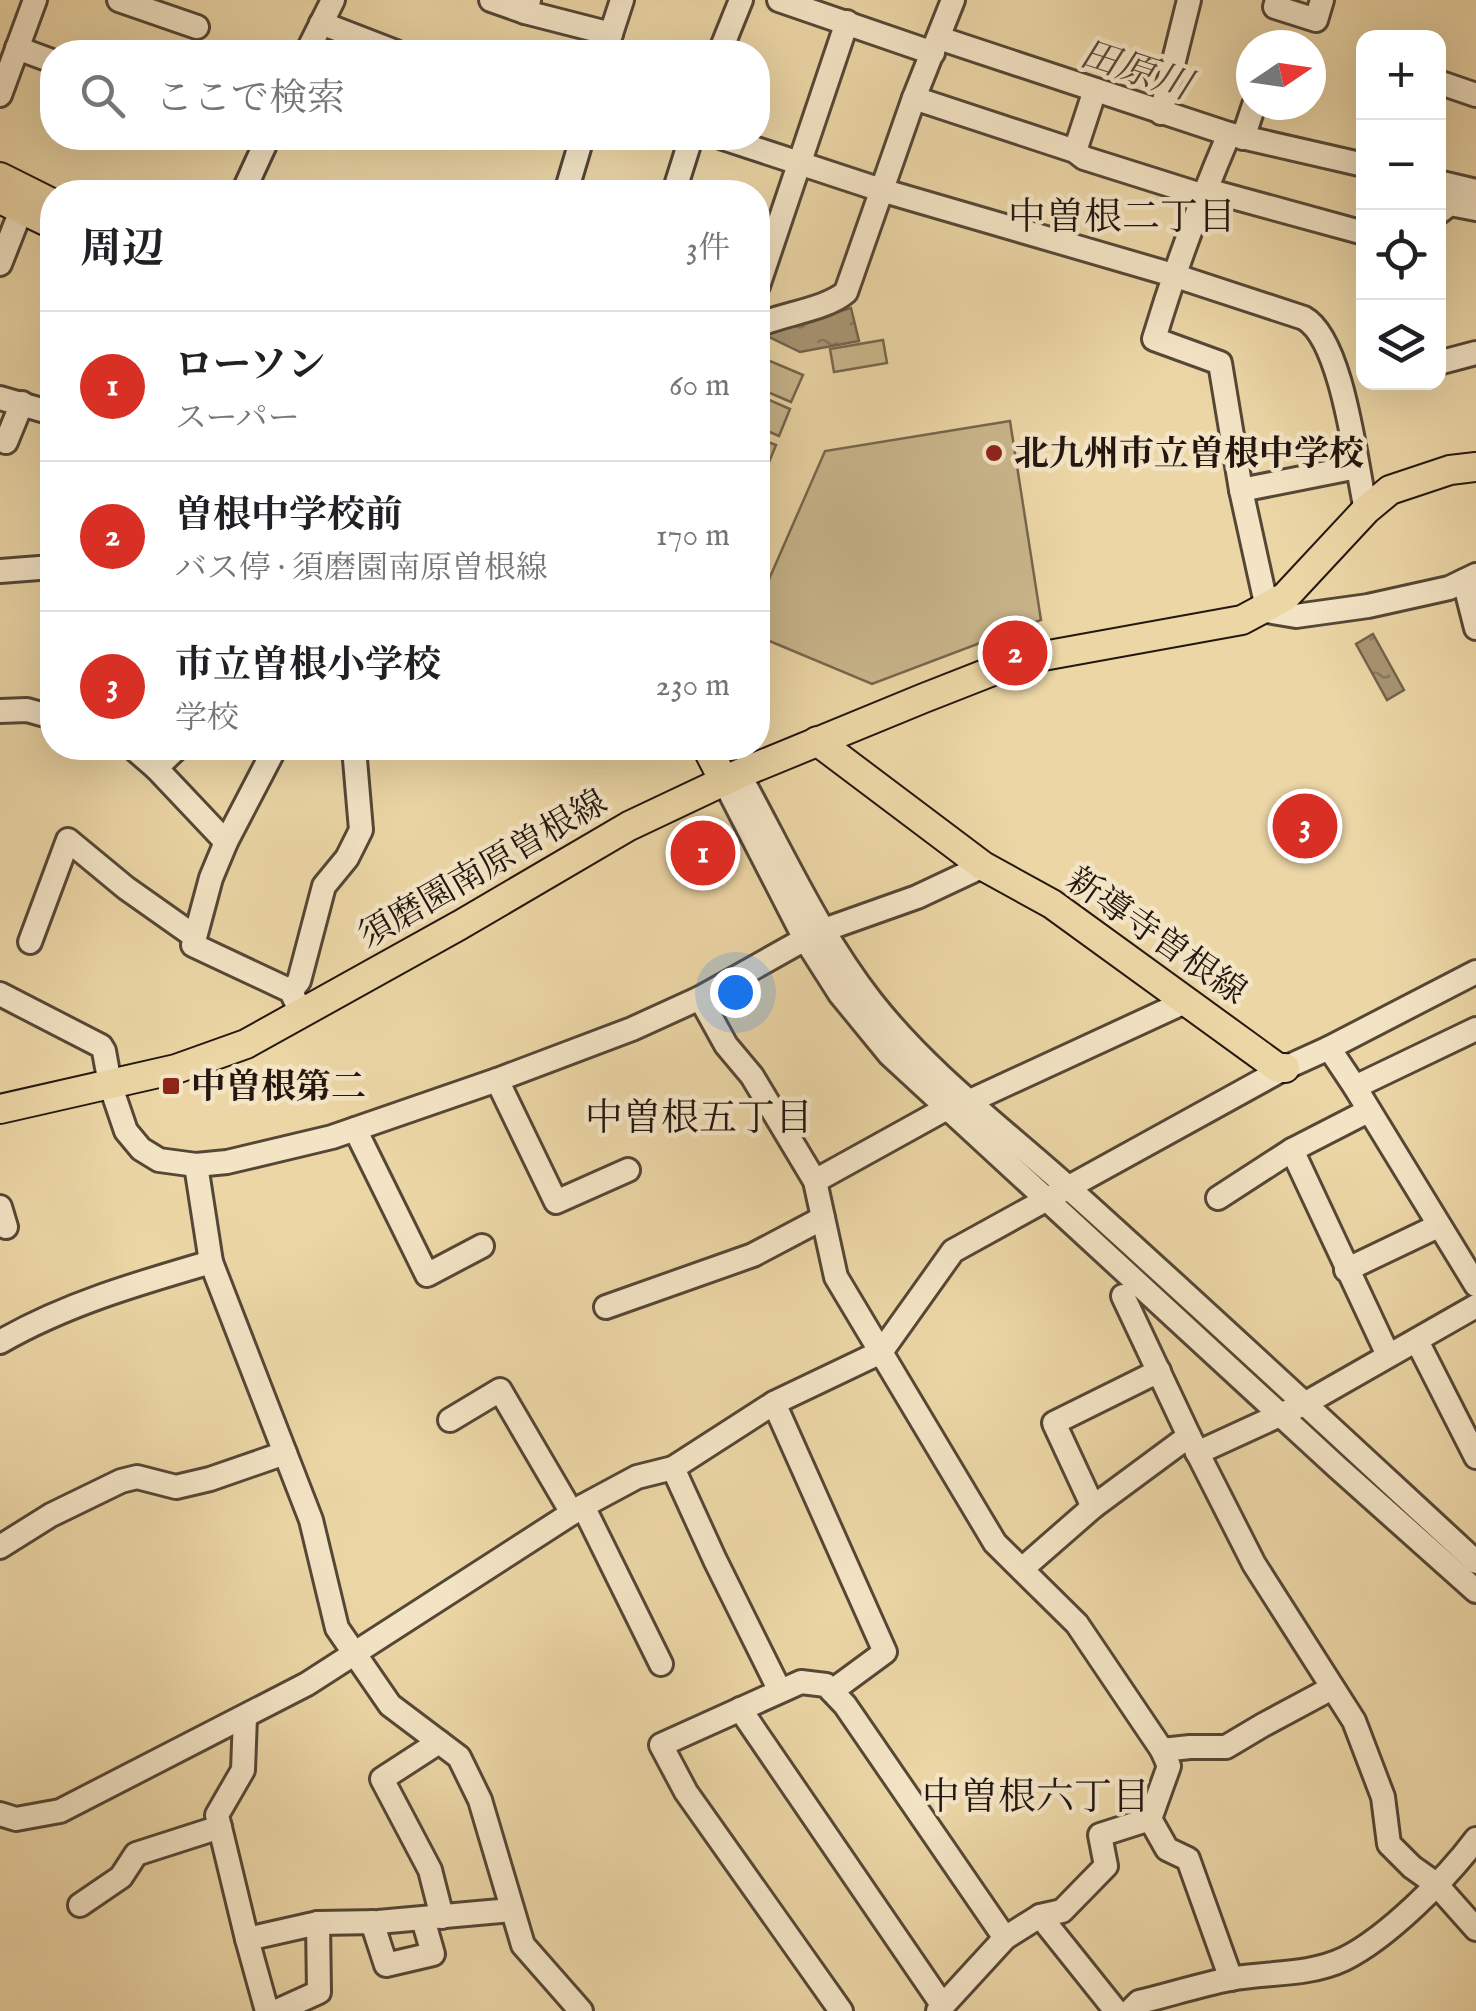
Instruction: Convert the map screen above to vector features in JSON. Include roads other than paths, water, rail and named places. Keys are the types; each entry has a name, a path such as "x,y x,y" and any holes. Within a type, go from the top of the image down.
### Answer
{"main road":[{"path":"0,177 40,197"},
{"path":"11,204 40,218"},
{"name":"須磨園南原曽根線","path":"0,1110 176,1069 246,1044 296,1002 460,925 629,826 732,777 1021,660 1242,620 1285,597 1366,510 1390,490 1450,470 1476,467"},
{"name":"新導寺曽根線","path":"817,742 984,866 1052,904 1278,1068 1286,1068"},
{"path":"717,760 732,777"},
{"path":"728,760 732,777"}],"street":[{"path":"0,95 10,56 34,0"},
{"path":"120,0 197,27"},
{"path":"314,40 333,0"},
{"path":"490,0 527,6 601,40"},
{"path":"609,40 622,0"},
{"path":"725,40 740,0"},
{"path":"780,0 840,13 1236,136 1356,163"},
{"path":"770,320 835,302 846,292 953,0"},
{"path":"1161,113 1188,0"},
{"path":"1277,0 1275,7 1316,20 1322,0"},
{"path":"770,228 799,162 840,13"},
{"path":"322,23 365,40"},
{"path":"10,56 40,60"},
{"path":"1446,85 1476,95"},
{"path":"1075,151 1094,90"},
{"path":"914,98 1195,194 1218,193 1356,231"},
{"path":"1245,120 1204,193 1154,339 1220,362 1264,599 1262,610 1296,616 1368,606 1449,588 1470,578 1476,628"},
{"path":"249,180 260,150"},
{"path":"570,180 578,150"},
{"path":"678,180 688,150"},
{"path":"761,150 881,190 1174,275 1315,324 1353,380 1357,467 1366,510"},
{"path":"1446,184 1476,192"},
{"path":"0,264 11,204"},
{"path":"1442,210 1450,204 1476,209"},
{"path":"1446,361 1476,353"},
{"path":"6,442 11,400 40,409"},
{"path":"1242,490 1357,467"},
{"path":"0,571 40,568"},
{"path":"0,711 40,714"},
{"path":"147,760 226,842"},
{"path":"156,768 164,760"},
{"path":"269,760 211,878 193,946 296,1002 324,886 346,858 360,830 355,760"},
{"path":"732,777 815,935 958,1105 1306,1403 1476,1562"},
{"path":"30,942 68,840 126,888 194,936"},
{"path":"0,994 100,1046 126,1131 141,1148 159,1160 196,1165 227,1162 332,1137 632,1029 700,998 815,935 917,897 984,866"},
{"path":"0,1814 16,1820 60,1811 307,1684 578,1510 636,1477 672,1468 774,1404 881,1352 953,1251 1286,1068 1476,972"},
{"path":"700,998 815,1181 836,1276 995,1543 1077,1624 1162,1750 1168,1766 1150,1818 1167,1849 1188,1859 1231,1979"},
{"path":"815,1181 958,1105 1187,1002"},
{"path":"1354,1087 1476,1030"},
{"path":"1329,1048 1476,1285"},
{"path":"497,1080 556,1202 628,1170"},
{"path":"1218,1198 1292,1150 1368,1111"},
{"path":"356,1129 428,1275 482,1246"},
{"path":"1292,1150 1388,1355"},
{"path":"196,1165 211,1262 311,1520 337,1628 390,1705 459,1758 480,1800 523,1945 581,2011"},
{"path":"1058,1193 1280,1414 1476,1591"},
{"path":"606,1307 753,1255 823,1218"},
{"path":"1346,1270 1438,1226"},
{"path":"0,1342 109,1292 211,1262"},
{"path":"1123,1296 1254,1564 1354,1721 1383,1797 1389,1844 1436,1884 1476,1929"},
{"path":"1022,1570 1093,1507 1193,1445 1306,1403 1476,1306"},
{"path":"1418,1341 1476,1457"},
{"path":"1093,1507 1054,1423 1159,1371"},
{"path":"450,1420 500,1390 578,1510 661,1664"},
{"path":"774,1404 885,1652 832,1691"},
{"path":"0,1547 52,1515 121,1481 137,1477 176,1487 285,1452"},
{"path":"1362,1456 1442,1512 1476,1544"},
{"path":"1337,1467 1358,1504 1476,1611"},
{"path":"672,1468 780,1691"},
{"path":"841,2011 686,1792 660,1745 802,1682 826,1685 845,1705 1004,1938"},
{"path":"1162,1750 1226,1747 1332,1688"},
{"path":"740,1709 940,2008 1004,1938 1040,1916 1062,1910 1106,1866 1100,1836 1150,1818"},
{"path":"245,1717 243,1770 217,1815 267,2011"},
{"path":"372,1922 386,1965 433,1954 430,1870 382,1779 439,1742"},
{"path":"80,1905 120,1877 136,1854 220,1827"},
{"path":"1130,2011 1139,2002 1231,1979 1308,1971 1342,1960 1391,1928 1476,1839"},
{"path":"246,1939 318,1923 511,1910"},
{"path":"1040,1916 1116,2011"},
{"path":"276,2011 312,2004 319,1992 318,1923"}],"water":[{"path":"851,308 859,341 800,352 770,337 770,332"},
{"path":"1373,634 1404,690 1387,700 1356,644"}],"place":[{"name":"北九州市立曽根中学校","path":"994,453"},
{"name":"曽根中学校前","path":"1015,653"},
{"name":"市立曽根小学校","path":"1305,826"},
{"name":"ローソン","path":"703,853"},
{"name":"中曽根第二","path":"171,1086"}],"district":[{"name":"中曽根二丁目","path":"1122,216"},
{"name":"中曽根五丁目","path":"699,1117"},
{"name":"中曽根六丁目","path":"1036,1796"}],"water label":[{"name":"田原川","path":"1136,69"}]}
